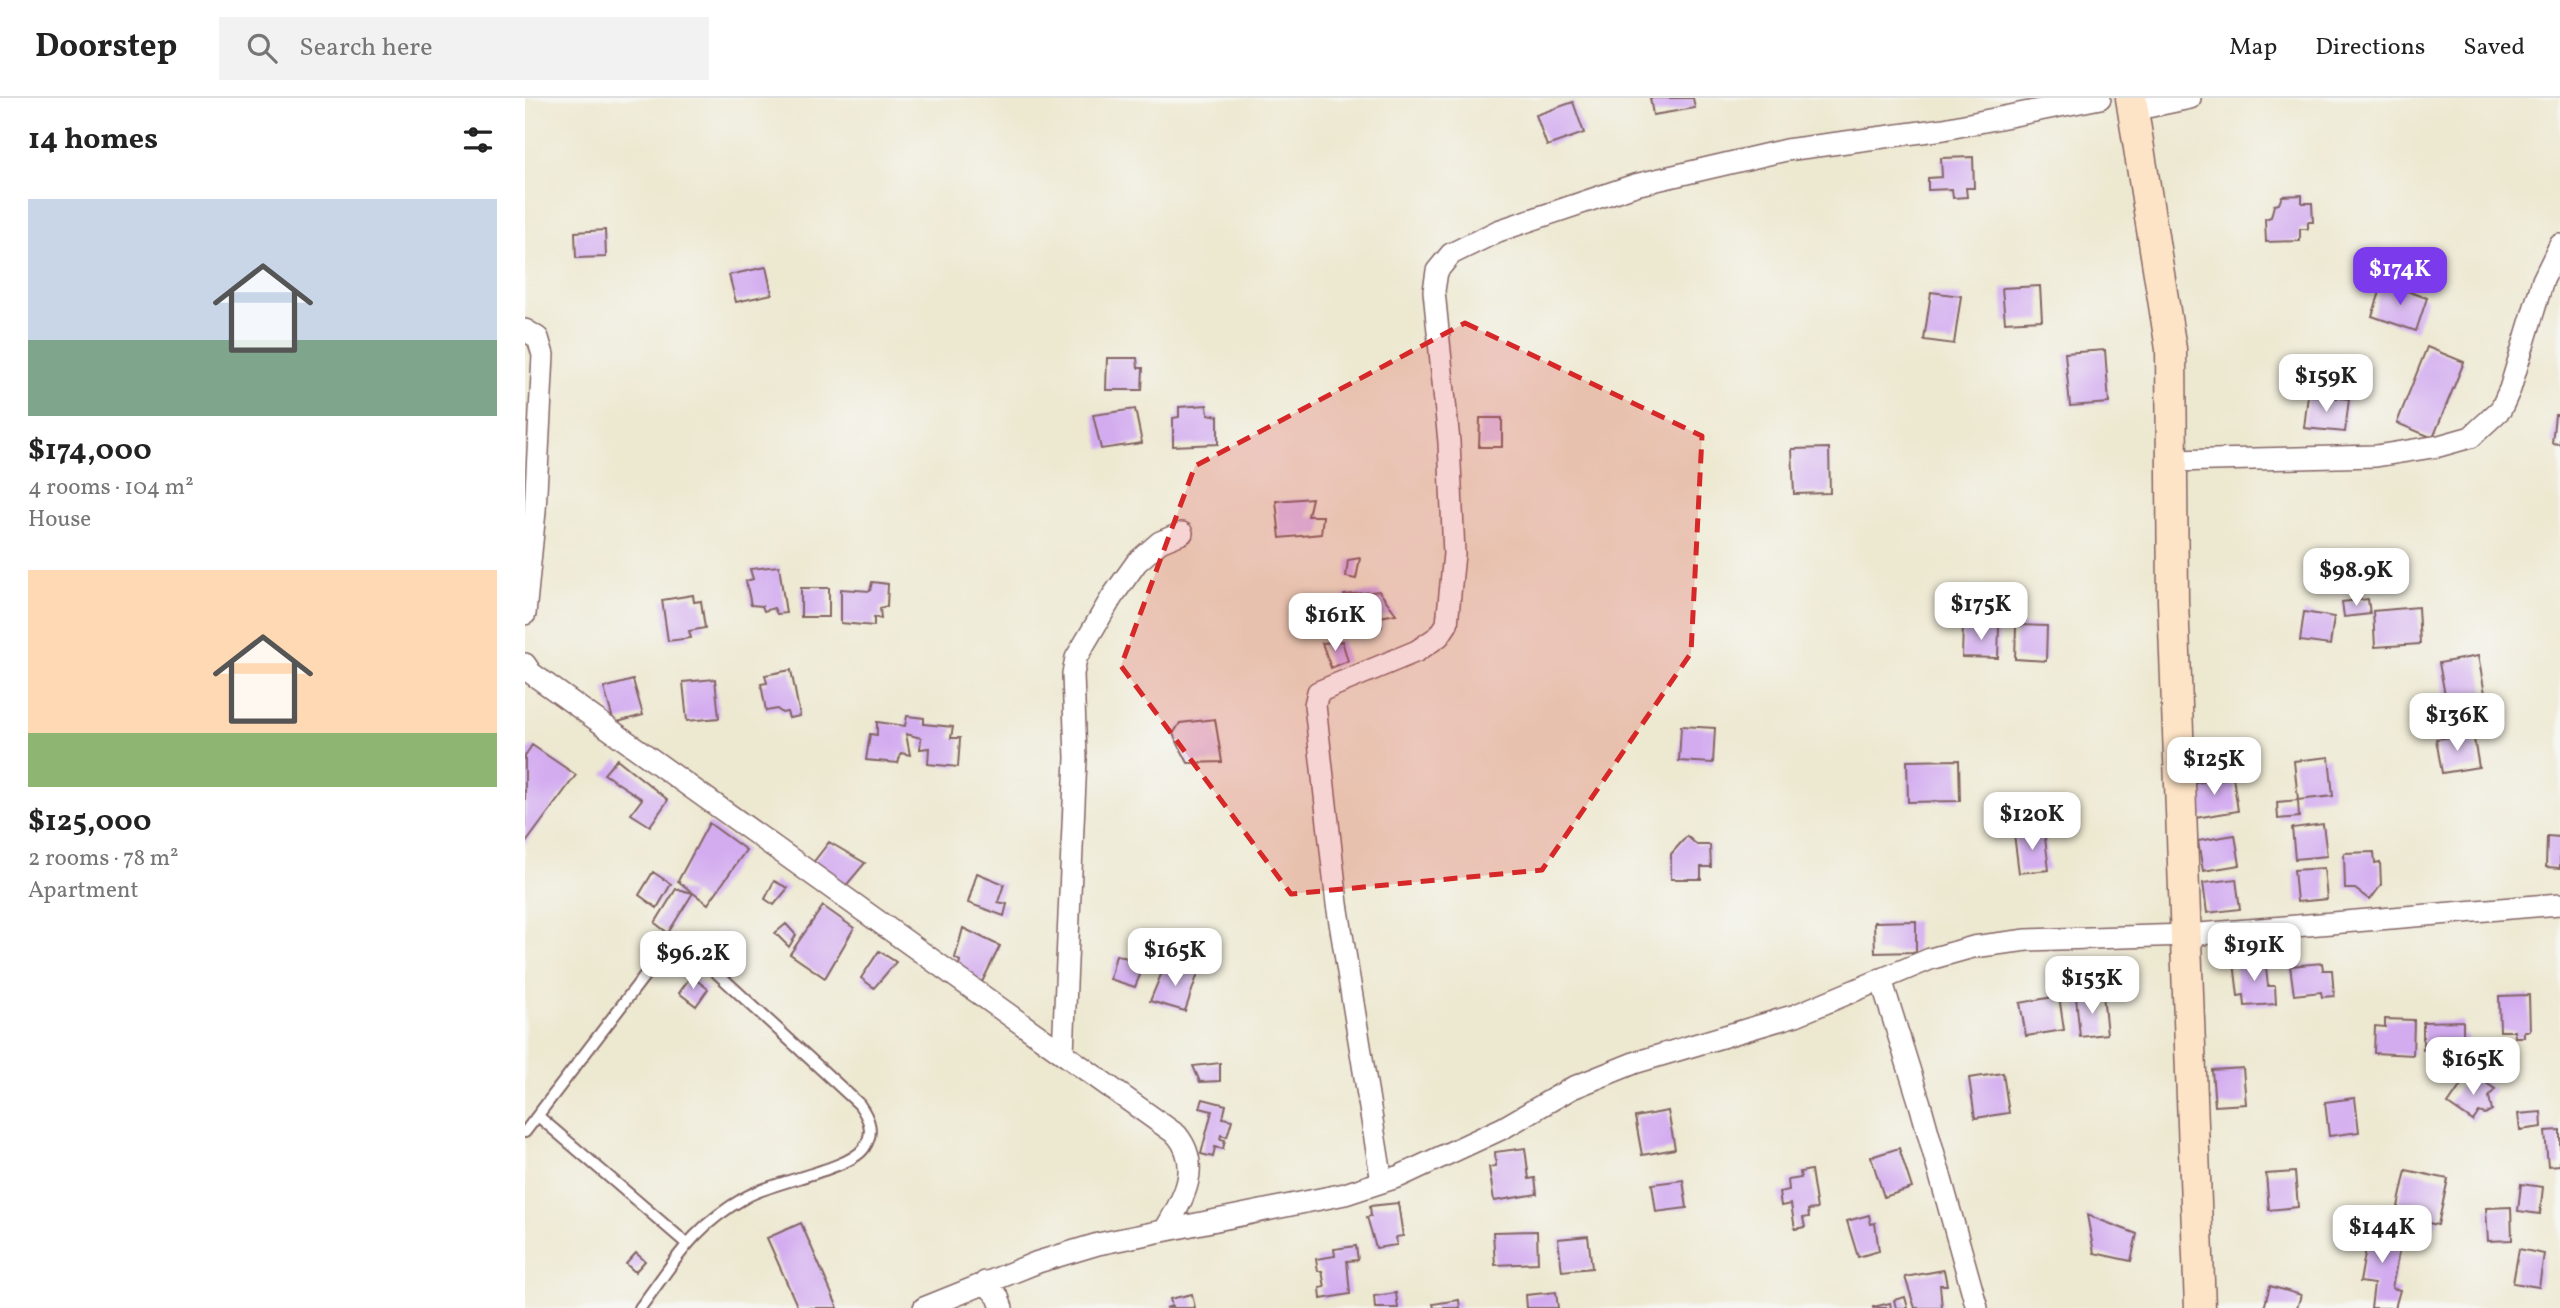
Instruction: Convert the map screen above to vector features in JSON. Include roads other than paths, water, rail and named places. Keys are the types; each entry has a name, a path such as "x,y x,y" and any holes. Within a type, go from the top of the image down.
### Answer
{"street":[{"path":"1382,1182 1337,904 1315,705 1318,692 1417,651 1439,636 1447,624 1454,554 1449,442 1434,301 1437,271 1451,254 1498,231 1635,185 1786,150 1944,129 2100,98"},
{"path":"2190,98 2132,104 2171,349 2173,601 2200,1308"},
{"path":"2172,461 2376,456 2439,446 2470,437 2501,409 2510,389 2543,280 2560,245"},
{"path":"525,330 538,338 543,355 535,511 525,614"},
{"path":"1063,1052 1076,758 1073,674 1076,658 1137,562 1160,542 1182,533"},
{"path":"525,664 531,673 1177,1135 1188,1148 1191,1159 1189,1174 1176,1212 1166,1228"},
{"path":"924,1308 985,1282 1086,1248 1166,1228 1345,1194 1382,1182 1503,1128 1572,1088 1634,1063 1796,1015 1930,959 1973,947 2027,940 2187,935 2560,904"},
{"path":"1881,979 1920,1104 1977,1308"},
{"path":"985,1282 998,1297 1002,1308"}],"lane":[{"path":"525,1132 645,975 673,954 695,954 705,962 859,1104 869,1118 870,1135 863,1150 834,1167 747,1196 704,1225 686,1243 640,1308"},
{"path":"538,1115 686,1243"}]}
